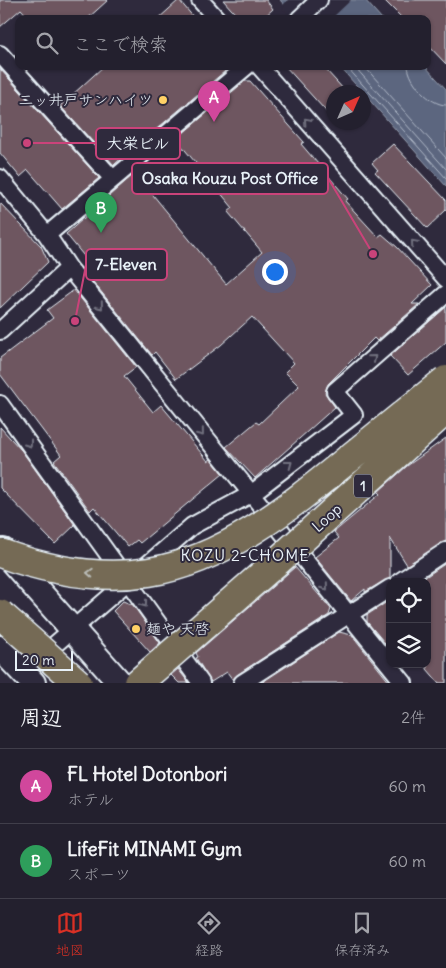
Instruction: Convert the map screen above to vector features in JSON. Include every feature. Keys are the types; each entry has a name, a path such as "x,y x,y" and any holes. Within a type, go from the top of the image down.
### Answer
{"highway":[{"path":"0,553 51,568 85,574 149,572 180,565 239,538 267,521 326,477 446,380"},
{"name":"Loop","path":"138,683 294,548 446,410"},
{"path":"0,614 78,683"}],"main road":[{"path":"0,548 70,630 120,683"},
{"path":"0,648 28,677"}],"street":[{"path":"200,0 213,15"},
{"path":"303,15 319,0"},
{"path":"0,54 113,179"},
{"path":"47,235 242,70"},
{"path":"263,70 446,279"},
{"path":"0,178 47,235 69,268 404,683"},
{"path":"0,331 69,268"},
{"path":"379,444 335,391 446,294"},
{"path":"251,494 273,502 315,490 333,480 446,390"},
{"path":"0,404 201,683"},
{"path":"28,677 70,630 192,526 251,494 354,415"},
{"path":"405,578 446,551"},
{"path":"242,683 386,591"}],"water":[{"path":"280,0 365,0 378,15 293,15"},
{"path":"343,70 429,70 446,89 446,186 371,102 371,85 356,85"}],"pier":[{"path":"288,0 351,0 335,15 290,15 282,6"}],"building":[{"path":"0,0 108,0 91,15 26,15 21,9 0,27"},
{"path":"179,0 192,15 162,15"},
{"path":"223,0 266,0 273,9 266,15 236,15"},
{"path":"384,0 446,0 446,64 431,48 431,15 399,15"},
{"path":"0,69 99,178 62,209 28,170 20,177 0,153"},
{"path":"100,70 226,70 146,138 145,136 114,165 60,106"},
{"path":"289,70 326,70 340,85 326,85 326,111"},
{"path":"245,81 250,81 304,142 301,144 348,199 345,201 378,237 382,234 397,247 432,285 412,304 419,304 377,341 374,338 328,384 325,393 335,407 255,478 226,447 256,422 259,424 299,386 285,372 294,363 252,317 221,345 176,379 155,352 152,355 90,278 97,272 66,234 135,173 226,284 262,252 228,212 233,208 176,139"},
{"path":"393,144 446,200 446,210 427,228 375,172 378,170 372,163"},
{"path":"0,203 41,246 48,262 0,308"},
{"path":"74,290 136,367 124,376 153,412 161,405 208,461 211,459 223,474 140,543 137,540 128,547 94,507 90,511 54,461 61,455 0,374 0,358 53,318 47,310"},
{"path":"446,307 446,342 408,375 390,356"},
{"path":"0,427 22,451 75,525 55,544 0,488"},
{"path":"446,438 446,541 407,565 390,538 390,578 386,578 386,580 365,592 365,589 351,601 315,557 339,538 334,532 380,494 378,492 407,466"},
{"path":"446,563 446,683 439,683 427,669 431,668 431,578 424,578"},
{"path":"295,567 331,609 329,615 237,675 233,680 227,672 211,682 196,658 198,657 196,653"},
{"path":"123,601 133,605 160,643 150,652 113,611"},
{"path":"386,603 386,644 367,622 367,615"},
{"path":"339,632 352,635 390,683 261,683"},
{"path":"178,669 189,683 179,683 171,675"}],"place":[{"name":"二ッ井戸サンハイツ","path":"163,100"},
{"name":"FL Hotel Dotonbori","path":"214,122"},
{"name":"大栄ビル","path":"27,143"},
{"name":"LifeFit MINAMI Gym","path":"101,233"},
{"name":"Osaka Kouzu Post Office","path":"373,254"},
{"name":"7-Eleven","path":"75,321"},
{"name":"麺や 天啓","path":"136,629"}],"district":[{"name":"KOZU 2-CHOME","path":"245,555"}]}
